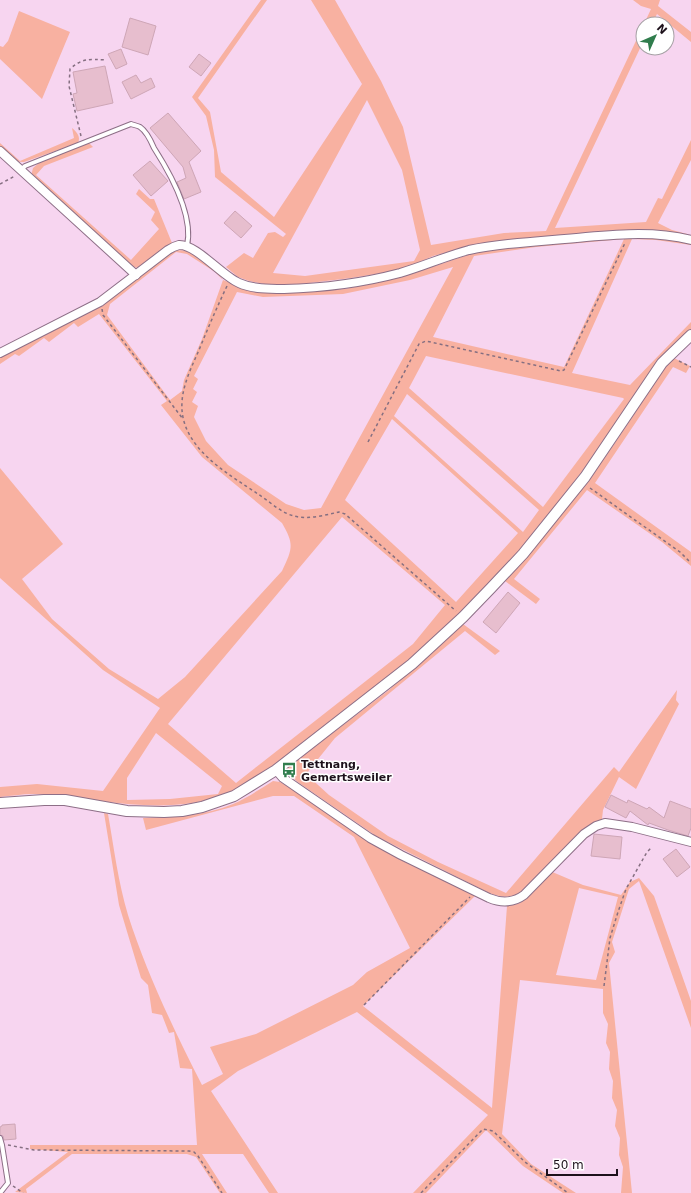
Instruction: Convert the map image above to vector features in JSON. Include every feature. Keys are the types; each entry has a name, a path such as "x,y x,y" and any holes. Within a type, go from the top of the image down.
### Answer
{"street":[{"path":"0,152 136,275"},
{"path":"0,353 100,302 150,263 175,246 180,245 187,246 200,254 230,279 240,284 252,287 277,289 313,288 360,282 400,273 454,254 490,246 630,234 658,234 691,240"},
{"path":"0,803 65,800 127,811 182,811 202,807 234,796 276,770 412,664 463,617 523,554 581,482 656,372 669,356 691,335"},
{"path":"276,770 283,778 370,838 401,855 496,901 503,902 520,898 541,879 584,834 596,826 605,823 632,827 691,842"}],"lane":[{"path":"21,170 25,166 131,124 140,127 148,137 172,178 186,213 187,246"},
{"path":"0,1138 8,1183 0,1193"}],"path":[{"path":"83,143 69,86 70,69 77,63 88,59 106,60"},
{"path":"0,184 16,175 21,170"},
{"path":"368,442 420,344 426,341 562,371 564,370 630,234"},
{"path":"230,279 192,366 184,390 182,414 190,435 196,444 216,466 286,513 303,518 339,512 345,514 463,617"},
{"path":"100,302 104,315 184,420"},
{"path":"669,356 691,366"},
{"path":"581,482 680,552 691,563"},
{"path":"604,986 610,938 621,901 647,852 652,847"},
{"path":"364,1005 475,891"},
{"path":"421,1193 483,1129 493,1131 525,1162 568,1193"},
{"path":"2,1145 34,1150 189,1150 198,1156 222,1193"},
{"path":"8,1183 23,1193"}],"shaded area":[{"path":"261,0 267,0 198,98 210,112 221,172 274,217 362,84 311,0 335,0 381,81 403,127 431,245 504,233 546,231 635,43 635,56 636,56 555,228 646,222 658,198 662,199 691,140 691,160 658,223 672,230 691,235 654,230 620,230 499,241 474,245 433,256 409,267 351,278 301,284 264,284 249,281 238,277 226,267 244,253 253,258 268,233 275,232 283,237 286,234 215,177 214,150 206,116 192,97","holes":["367,100 402,170 420,250 414,261 305,276 273,273"]},
{"path":"633,0 660,0 658,6 671,16 659,16 657,14 656,16 648,16 651,9 641,6"},
{"path":"19,11 70,32 42,99 0,59 0,46 3,47 8,41"},
{"path":"675,19 691,32 691,42 675,29"},
{"path":"72,128 78,135 78,143 24,162 17,161 0,147 0,143 20,161 74,138"},
{"path":"89,143 93,147 44,166 36,175 131,260 159,229 151,220 155,212 136,194 139,189 150,199 154,199 172,243 153,256 140,268 131,267 31,176 33,168 39,163"},
{"path":"644,237 691,242 691,245 656,240 632,239 572,373 630,385 691,322 691,331 506,567 423,649 283,761 229,793 193,803 175,805 138,805 39,794 0,797 0,787 37,784 103,791 160,708 103,670 0,578 0,468 63,544 22,579 52,619 109,669 158,699 185,677 282,571 291,546 289,536 282,523 202,457 161,405 167,401 99,314 78,327 74,323 49,342 44,338 19,356 15,354 0,364 0,356 97,305 172,251 188,251 197,256 217,272 223,280 249,290 288,292 345,289 411,274 491,247","holes":["624,239 564,367 433,337 474,256 536,247","176,252 187,254 215,272 223,280 202,339 184,380 182,391 170,400 107,315 110,304","453,267 321,508 304,510 286,504 228,465 206,441 194,417 198,406 192,402 197,392 193,389 198,379 194,376 237,292 263,297 343,294 410,280","426,356 624,399 543,507 409,388","407,394 539,510 523,532 394,416","392,419 518,533 456,602 345,500","342,517 445,605 413,644 236,783 168,724","156,733 222,786 218,794 170,799 127,800 127,778"]},
{"path":"672,357 690,366 686,373 673,367 595,483 691,552 691,566 662,542 587,490 514,579 540,599 536,604 505,581 603,460"},
{"path":"463,624 500,651 495,655 465,631 335,738 306,774 329,795 388,836 438,862 506,893 614,767 619,772 677,690 676,700 679,704 636,789 619,777 603,810 602,819 598,824 521,893 509,897 489,893 376,836 299,783 291,776 288,770 288,767 389,690"},
{"path":"273,781 280,782 300,793 365,839 405,862 476,895 363,1006 492,1108 507,906 520,903 550,871 583,885 621,895 630,882 639,878 654,896 691,1001 691,1028 639,881 629,889 612,942 615,952 609,963 632,1193 621,1193 623,1167 619,1155 620,1138 615,1126 617,1110 612,1098 613,1081 609,1069 610,1052 606,1043 608,1024 603,1013 603,989 520,980 502,1134 531,1164 576,1193 563,1193 523,1166 486,1130 426,1193 413,1193 488,1115 357,1012 238,1071 211,1091 278,1193 269,1193 243,1154 202,1154 227,1193 220,1193 196,1157 187,1154 72,1154 26,1189 27,1193 15,1192 68,1152 30,1149 30,1145 197,1145 192,1069 180,1068 174,1032 169,1033 162,1015 152,1013 148,985 141,978 119,905 104,813 108,814 116,865 135,937 181,1044 202,1085 223,1074 210,1047 256,1034 353,985 367,972 410,948 354,837 294,796 273,796 146,830 143,818 177,816 222,808 238,802","holes":["579,888 618,897 596,980 556,975"]}],"building":[{"path":"130,18 156,26 148,55 122,47"},
{"path":"121,49 127,64 116,69 108,54"},
{"path":"199,54 211,63 201,76 189,67"},
{"path":"105,66 113,103 77,111 73,94 77,93 73,72"},
{"path":"136,75 141,83 151,78 155,87 131,99 122,82"},
{"path":"168,113 201,151 189,162 201,192 184,199 177,182 186,178 183,167 150,128"},
{"path":"150,161 168,181 151,196 133,175"},
{"path":"235,211 252,226 241,238 224,223"},
{"path":"508,592 520,603 496,633 483,622"},
{"path":"611,795 627,803 628,800 647,809 649,807 664,818 670,801 691,809 691,828 688,836 649,823 648,825 630,811 626,818 605,807"},
{"path":"594,834 622,837 620,859 591,856"},
{"path":"676,849 690,867 677,877 663,859"},
{"path":"15,1124 16,1139 4,1140 3,1136 0,1135 0,1127 2,1125"}],"place":[{"name":"Tettnang, Gemertsweiler","path":"289,770"}]}
